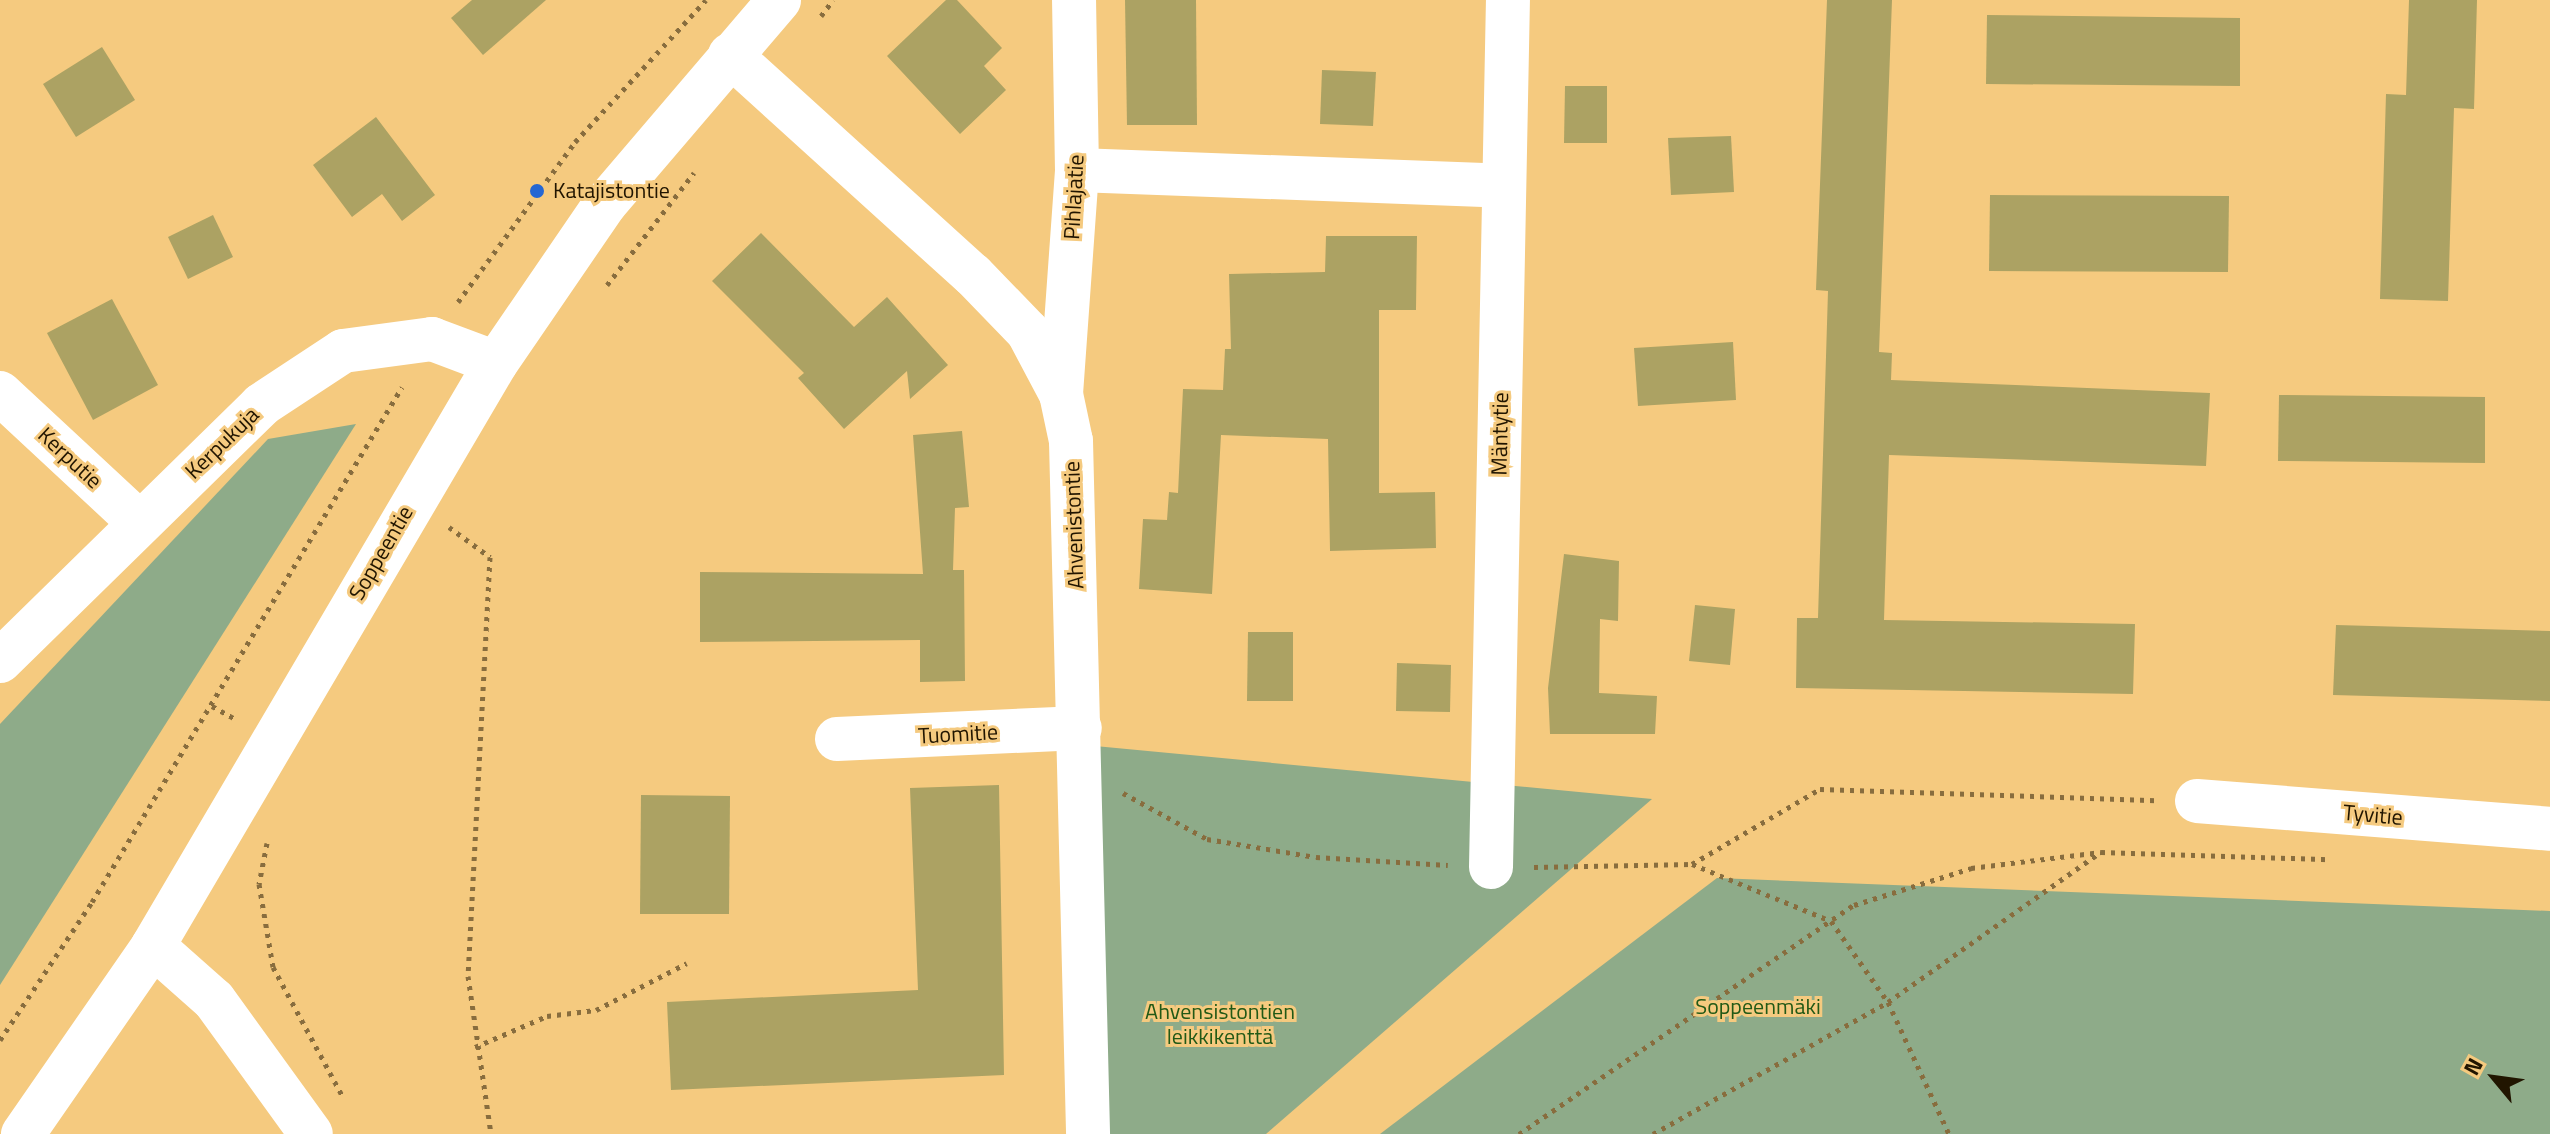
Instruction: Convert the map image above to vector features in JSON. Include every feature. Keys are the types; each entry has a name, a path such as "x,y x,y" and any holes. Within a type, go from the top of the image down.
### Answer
{"street":[{"name":"Soppeentie","path":"23,1134 153,946 496,363 605,204 779,0"},
{"name":"Pihlajatie","path":"1061,394 1077,170 1074,0"},
{"name":"Mäntytie","path":"1491,867 1508,0"},
{"name":"Ahvenistontie","path":"730,55 973,275 1028,332 1061,394 1071,441 1081,749 1088,1134"},
{"path":"1077,170 1504,186"},
{"name":"Kerpukuja","path":"0,661 261,405 343,351 432,339 496,363"},
{"name":"Kerputie","path":"0,393 140,523"},
{"name":"Tuomitie","path":"837,739 1081,749"},
{"name":"Tyvitie","path":"2197,801 2550,829"},
{"path":"153,946 214,1000 311,1134"}],"path":[{"path":"0,1040 212,706 432,339 575,142 706,0"},
{"path":"810,29 833,0"},
{"path":"603,290 697,169"},
{"path":"440,540 457,513"},
{"path":"449,527 490,557 468,976 475,1047 491,1134"},
{"path":"212,706 272,741"},
{"path":"1081,749 1207,839 1316,857 1491,867 1692,864 1831,921 1888,1002 1949,1134"},
{"path":"1692,864 1820,789 2197,801"},
{"path":"269,829 259,884 273,967 347,1107"},
{"path":"1519,1134 1854,905 1971,868 2101,852 2333,859"},
{"path":"1653,1134 1888,1002 2101,852"},
{"path":"475,1047 547,1016 596,1010 687,963"}],"green space":[{"path":"356,424 0,985 0,724 268,439"},
{"name":"Ahvensistontien leikkikenttä","path":"1095,746 1652,799 1266,1134 1109,1134"},
{"name":"Soppeenmäki","path":"1717,878 2550,911 2550,1134 1380,1134"}],"building":[{"path":"472,0 546,0 483,55 451,18"},
{"path":"946,0 957,0 1002,48 984,66 1006,90 960,134 887,56"},
{"path":"1125,0 1196,0 1197,125 1127,125"},
{"path":"1827,0 1892,0 1879,352 1892,353 1891,380 2210,393 2206,466 1889,455 1884,620 2135,624 2133,694 1796,688 1797,618 1818,618 1828,291 1816,290"},
{"path":"2409,0 2477,0 2474,109 2454,108 2448,301 2380,299 2386,94 2406,95"},
{"path":"1987,15 2240,18 2240,86 1986,84"},
{"path":"102,47 135,100 76,137 43,84"},
{"path":"1322,70 1376,72 1373,126 1320,124"},
{"path":"1565,86 1607,86 1607,143 1564,143"},
{"path":"376,117 435,195 402,221 382,194 352,217 313,165"},
{"path":"1731,136 1734,192 1671,195 1668,138"},
{"path":"1990,195 2229,196 2228,272 1989,271"},
{"path":"213,215 233,257 188,279 168,237"},
{"path":"761,233 854,327 887,297 948,365 910,399 907,371 844,429 798,378 804,373 712,281"},
{"path":"1326,236 1417,236 1416,310 1379,310 1379,493 1435,492 1436,548 1330,551 1328,439 1221,435 1212,594 1139,589 1143,519 1167,520 1169,492 1178,493 1183,389 1223,390 1225,349 1231,349 1229,274 1325,272"},
{"path":"112,299 158,385 93,420 47,333"},
{"path":"1733,342 1736,400 1638,406 1634,348"},
{"path":"2279,395 2485,397 2485,463 2278,461"},
{"path":"962,431 969,507 955,508 953,570 964,570 965,681 920,682 920,640 700,642 700,572 923,574 913,435"},
{"path":"1564,554 1619,561 1618,621 1600,619 1599,693 1657,696 1655,734 1550,734 1548,688"},
{"path":"1695,605 1735,609 1730,665 1689,661"},
{"path":"2336,625 2550,631 2550,701 2333,695"},
{"path":"1248,632 1293,632 1293,701 1247,701"},
{"path":"1397,663 1451,665 1450,712 1396,711"},
{"path":"999,785 1004,1075 671,1090 667,1002 918,990 910,788"},
{"path":"641,795 730,796 729,914 640,914"}],"place":[{"name":"Katajistontie","path":"537,191"}]}
